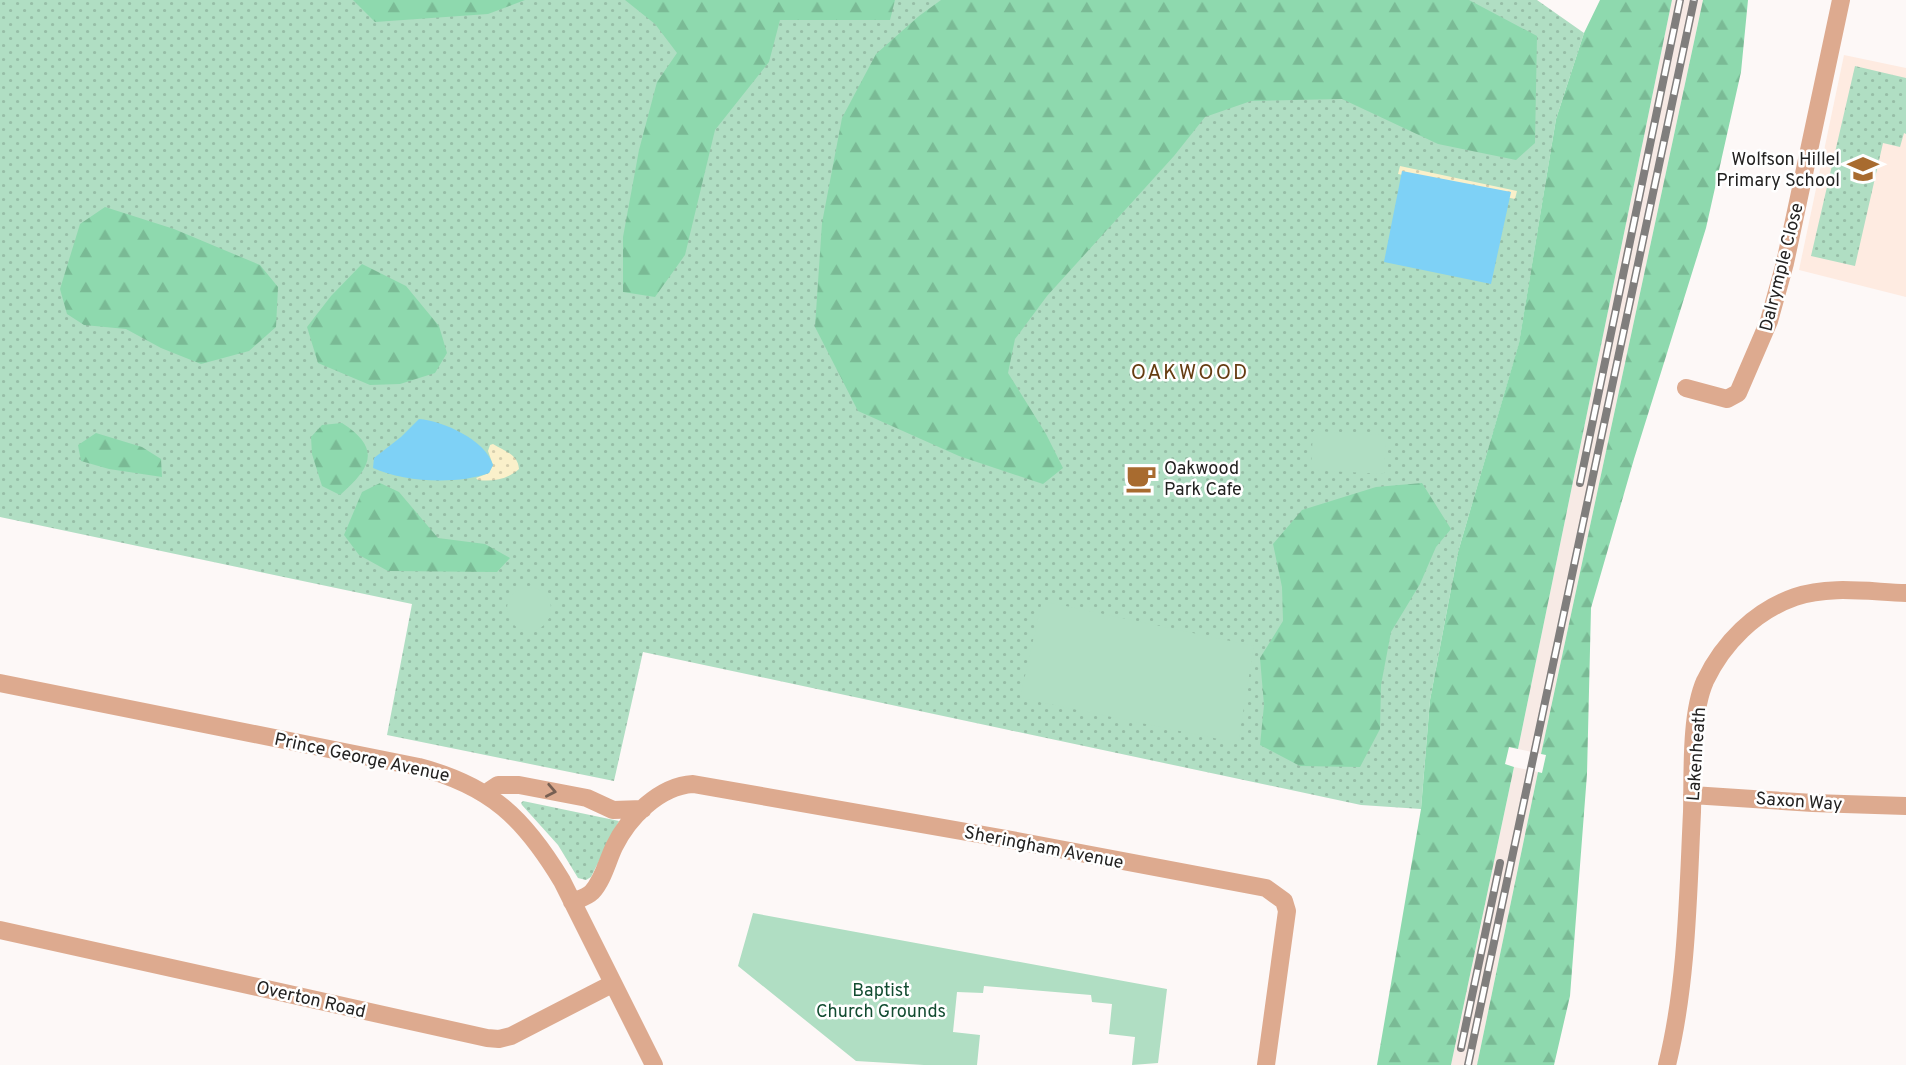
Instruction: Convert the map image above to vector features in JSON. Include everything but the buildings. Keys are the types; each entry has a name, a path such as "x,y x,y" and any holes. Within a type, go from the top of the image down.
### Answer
{"street":[{"name":"Dalrymple Close","path":"1685,388 1727,399 1738,393 1758,350 1785,263 1841,0"},
{"name":"Lakenheath","path":"1667,1065 1675,1030 1686,914 1697,712 1704,683 1719,657 1740,631 1761,613 1796,597 1829,591 1906,593"},
{"name":"Prince George Avenue","path":"0,683 419,766 453,776 486,793 506,810 544,852 654,1065"},
{"path":"486,793 498,785 519,785 587,798 613,810 643,809"},
{"name":"Sheringham Avenue","path":"572,902 593,891 617,841 643,809 667,790 683,785 701,785 1001,838 1266,888 1279,896 1287,911 1266,1065"},
{"name":"Saxon Way","path":"1692,795 1906,806"},
{"name":"Overton Road","path":"0,930 487,1038 511,1036 612,984"}],"shaded area":[{"path":"1672,0 1703,0 1541,754 1518,749"},
{"name":"Wolfson Hillel Primary School","path":"1844,55 1906,68 1906,297 1799,270"},
{"path":"1514,767 1538,772 1477,1065 1451,1065"}],"green space":[{"path":"0,0 1537,0 1584,33 1556,119 1519,344 1458,552 1430,700 1421,809 1361,805 643,652 614,781 387,735 412,604 0,517"},
{"path":"353,0 525,0 488,14 375,22"},
{"path":"625,0 895,0 890,20 780,20 769,62 715,130 685,255 655,297 623,292 623,237 639,150 657,82 677,53 655,24"},
{"path":"941,0 1469,0 1537,36 1535,143 1516,160 1438,144 1342,99 1251,101 1205,117 1174,156 1047,296 1015,339 1008,373 1046,434 1063,468 1043,484 959,456 858,411 815,327 822,223 842,118 876,54"},
{"path":"1600,0 1672,0 1518,749 1509,747 1505,764 1514,767 1451,1065 1377,1065 1421,809 1430,700 1458,552 1519,343 1556,119 1584,33"},
{"path":"1703,0 1748,0 1741,72 1706,228 1591,608 1587,774 1570,996 1554,1065 1477,1065 1538,772 1542,773 1546,755 1541,754"},
{"path":"1855,66 1906,78 1906,134 1904,133 1900,147 1883,143 1855,266 1811,256"},
{"path":"105,207 174,229 260,265 278,287 276,327 249,351 201,364 161,348 126,329 84,325 67,314 60,289 80,224"},
{"path":"362,264 406,286 439,326 447,353 435,373 400,384 370,385 318,363 307,327 331,296"},
{"path":"342,423 363,441 368,459 359,476 340,495 322,486 312,454 311,437 322,425"},
{"path":"1313,431 1386,435 1384,474 1311,470"},
{"path":"96,433 142,447 161,459 162,477 109,469 81,461 78,445"},
{"path":"380,483 399,492 438,538 485,544 510,558 497,572 388,571 359,555 344,535 362,492"},
{"path":"1422,483 1451,529 1436,547 1420,584 1391,632 1381,685 1380,729 1360,767 1300,766 1260,745 1264,705 1260,658 1283,621 1282,587 1273,544 1302,510 1376,487"},
{"path":"529,587 544,594 551,609 544,624 529,631 514,624 507,609 514,594"},
{"path":"1042,601 1254,646 1238,743 1020,698"},
{"path":"523,801 619,821 591,877 586,880 578,878 558,845 522,805"},
{"name":"Baptist Church Grounds","path":"753,913 1167,989 1158,1063 1132,1065 1135,1037 1109,1034 1112,1004 1092,1002 1091,995 984,986 983,993 957,992 953,1032 980,1035 977,1065 856,1061 738,966"}],"sand":[{"path":"1400,166 1517,191 1515,199 1398,174"},
{"path":"493,444 513,456 519,469 500,479 478,480 476,478 489,473 493,465 488,451"}],"water":[{"path":"1402,171 1511,192 1491,284 1384,262"},
{"path":"419,419 451,428 473,440 489,456 493,465 489,473 462,479 430,480 399,476 373,468 374,458"}],"railway":[{"path":"1580,483 1680,0"},
{"path":"1468,1065 1694,0"},
{"path":"1461,1048 1500,863"}],"place":[{"name":"Wolfson Hillel Primary School","path":"1863,169"},
{"name":"Oakwood Park Cafe","path":"1141,478"}],"district":[{"name":"OAKWOOD","path":"1190,372"}]}
